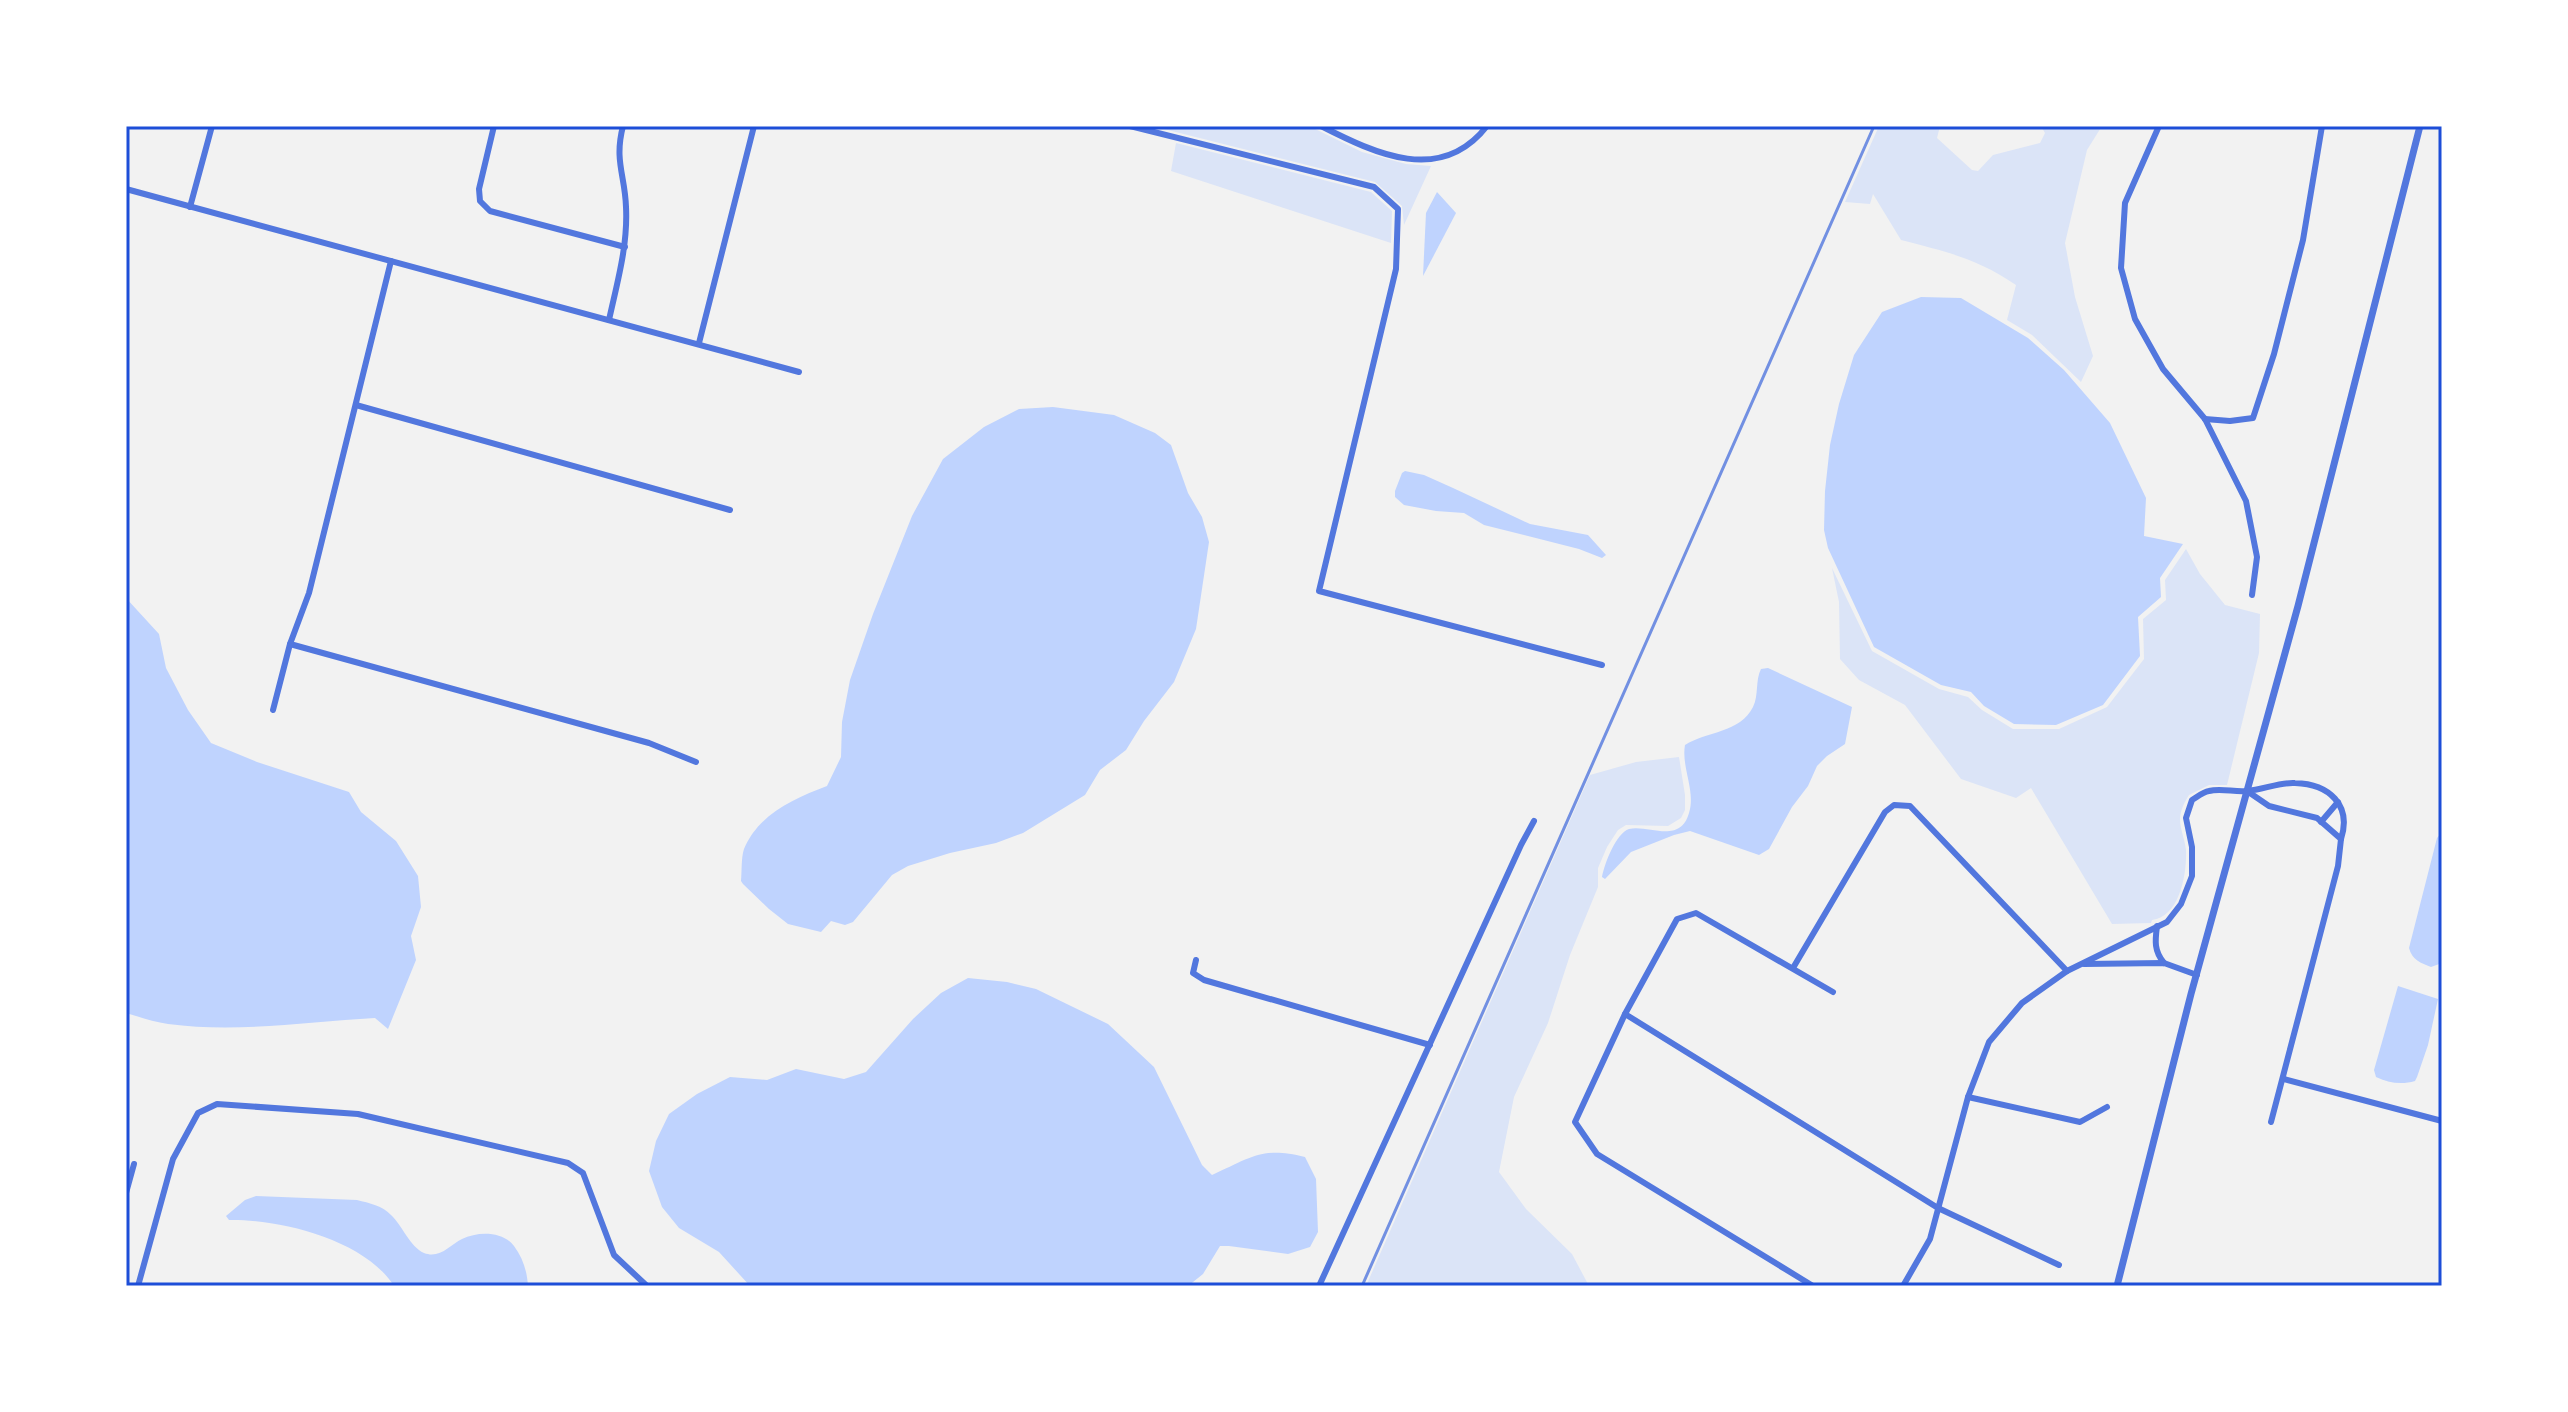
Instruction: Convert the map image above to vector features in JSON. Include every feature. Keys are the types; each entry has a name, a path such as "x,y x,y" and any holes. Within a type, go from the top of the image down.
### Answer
{"street":[{"path":"190,207 212,126"},
{"path":"494,126 479,189 480,201 490,211 625,247"},
{"path":"609,320 625,247 627,205 618,156 623,126"},
{"path":"699,343 754,126"},
{"path":"1130,126 1374,187 1398,209 1396,269 1319,591 1602,665"},
{"path":"1321,126 1364,147 1423,161 1461,151 1487,126"},
{"path":"2159,126 2125,203 2121,268 2135,319 2163,369 2205,419 2246,501 2257,557 2252,595"},
{"path":"2205,419 2230,421 2253,418 2274,354 2303,240 2322,126"},
{"path":"2117,1286 2197,975 2298,606 2420,126"},
{"path":"126,190 799,372"},
{"path":"273,710 290,644 309,593 391,261"},
{"path":"356,405 730,510"},
{"path":"290,644 649,743 696,762"},
{"path":"1903,1286 1930,1239 1968,1097 1989,1042 2022,1003 2067,971 2167,922 2181,904 2192,876 2192,847 2186,818 2192,800 2209,791 2247,791 2294,782 2315,786 2331,794 2343,808 2345,825 2338,866 2271,1122"},
{"path":"2247,791 2269,806 2317,818 2341,839"},
{"path":"2321,822 2338,802"},
{"path":"1793,968 1885,812 1894,805 1910,806 2067,971"},
{"path":"1319,1286 1534,821"},
{"path":"1813,1286 1597,1154 1575,1122 1625,1014 1677,919 1696,913 1833,992"},
{"path":"2157,926 2156,954 2164,963"},
{"path":"1196,960 1193,973 1204,980 1430,1045"},
{"path":"2081,964 2164,963 2197,975"},
{"path":"1625,1014 1938,1208 2059,1265"},
{"path":"2284,1079 2442,1121"},
{"path":"1968,1097 2080,1122 2107,1107"},
{"path":"138,1286 173,1159 198,1113 217,1104 358,1114 568,1163 583,1173 614,1255 647,1286"},
{"path":"126,1193 134,1164"}],"shaded area":[{"path":"1152,126 1309,126 1362,152 1406,164 1431,166 1404,225 1402,206 1375,182"},
{"path":"1879,126 1940,126 1937,138 1972,170 1978,171 1993,155 2040,143 2045,133 2041,126 2102,126 2087,150 2065,243 2075,297 2093,356 2081,382 2032,335 2007,320 2016,285 1974,262 1901,240 1873,194 1870,204 1845,202"},
{"path":"1176,143 1371,192 1392,211 1391,243 1171,171"},
{"path":"2186,549 2200,574 2225,605 2260,614 2259,653 2227,785 2209,785 2189,795 2182,809 2180,823 2186,859 2183,881 2175,903 2162,917 2151,923 2112,924 2031,788 2016,798 1961,779 1905,705 1859,680 1840,659 1839,602 1832,568 1872,651 1939,689 1968,697 1982,710 2013,729 2059,729 2107,707 2144,659 2143,619 2166,600 2165,580"},
{"path":"1679,757 1685,795 1685,810 1681,818 1668,826 1626,825 1618,830 1607,847 1598,868 1598,887 1570,955 1548,1023 1514,1097 1499,1172 1526,1209 1572,1254 1589,1286 1366,1286 1590,775 1636,762"}],"water":[{"path":"1437,192 1456,213 1423,276 1426,213"},
{"path":"1921,297 1961,298 2028,338 2064,370 2110,423 2146,498 2144,536 2183,544 2160,578 2161,597 2138,617 2140,656 2103,705 2056,725 2014,724 1984,706 1971,692 1941,685 1874,647 1828,548 1824,530 1830,445 1854,355 1882,312"},
{"path":"1053,407 1114,415 1155,433 1171,445 1188,493 1202,517 1209,542 1196,629 1174,682 1126,750 1100,770 1085,795 1023,833 908,866 892,875 853,922 845,925 831,921 821,932 788,924 741,881 744,849 759,826 778,809 827,786 841,757 842,722 850,680 912,516 943,459 984,427 1019,409"},
{"path":"1405,471 1424,475 1530,524 1588,535 1606,555 1602,558 1579,549 1484,525 1464,513 1404,505 1395,497 1395,491"},
{"path":"126,598 159,634 166,668 188,710 211,743 257,762 349,792 361,812 396,841 418,876 421,907 411,936 416,960 388,1029 375,1018 219,1027 168,1024 126,1013"},
{"path":"1768,668 1852,707 1845,744 1817,766 1769,849 1759,855 1690,831 1631,852 1605,879 1602,877 1611,850 1624,832 1637,828 1671,831 1685,823 1691,796 1685,745 1732,727 1747,716 1755,702 1761,669"},
{"path":"2442,832 2442,963 2431,967 2415,958 2409,948 2437,838"},
{"path":"968,978 1036,989 1108,1024 1154,1067 1202,1165 1212,1175 1267,1153 1305,1157 1316,1179 1318,1232 1310,1247 1288,1254 1220,1246 1203,1274 1188,1286 750,1286 719,1252 679,1228 662,1207 649,1171 656,1141 669,1114 697,1094 730,1077 767,1080 796,1069 844,1079 866,1072 913,1019 941,993"},
{"path":"2398,986 2438,999 2417,1077 2415,1081 2405,1083 2376,1077 2374,1070"},
{"path":"256,1196 357,1200 380,1207 395,1219 414,1246 430,1254 440,1253 468,1236 497,1235 509,1241 517,1251 524,1265 528,1286 394,1286 381,1270 363,1256 320,1235 272,1223 229,1220 226,1216 245,1200"}],"railway":[{"path":"1362,1286 1874,126"}]}
